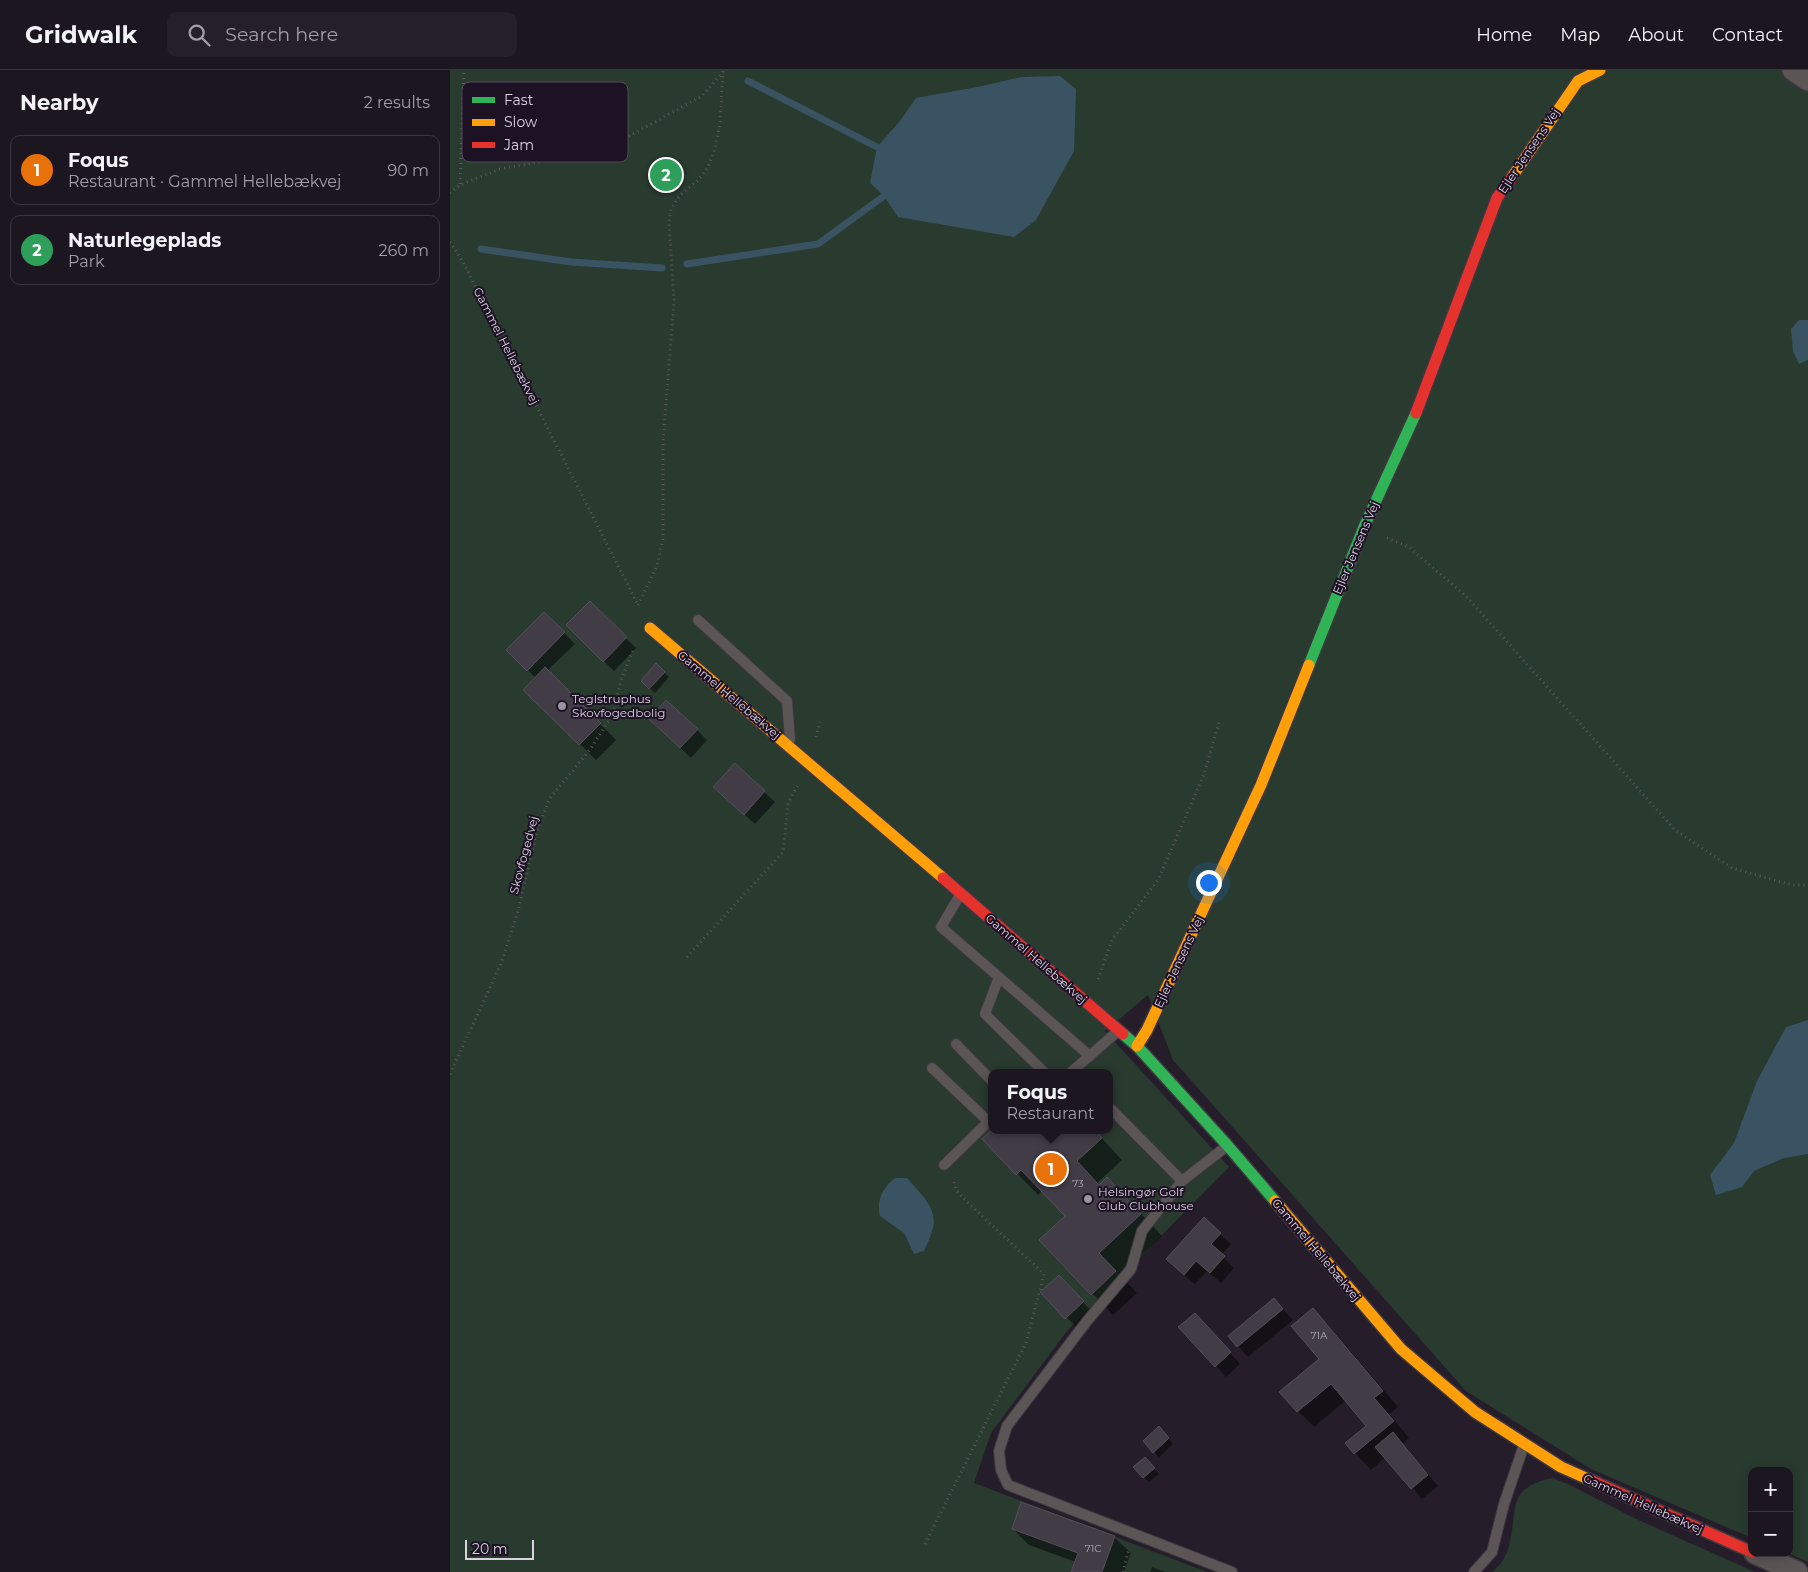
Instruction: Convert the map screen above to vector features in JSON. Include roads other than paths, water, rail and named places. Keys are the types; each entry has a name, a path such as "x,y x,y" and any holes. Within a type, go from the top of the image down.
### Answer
{"street":[{"name":"Ejler Jensens Vej","path":"1137,1046 1147,1030 1262,785 1364,527 1412,422 1497,198 1578,81 1600,70"},
{"path":"1793,70 1808,80"},
{"name":"Gammel Hellebækvej","path":"650,628 810,762 1137,1046 1228,1146 1401,1349 1475,1412 1561,1467 1748,1550"},
{"name":"Gammel Hellebækvej","path":"1764,1557 1797,1572"}],"lane":[{"path":"698,620 787,701 790,746"},
{"path":"961,894 941,927 1090,1056"},
{"path":"999,977 985,1014 1041,1069"},
{"path":"1076,1069 1119,1031"},
{"path":"956,1044 988,1077"},
{"path":"932,1068 988,1117"},
{"path":"1113,1111 1182,1181"},
{"path":"944,1165 988,1123"},
{"path":"1228,1146 1182,1181 1142,1231 1131,1268 1087,1321 1007,1426 1000,1451 1001,1470 1008,1485 1232,1572"},
{"path":"1474,1572 1492,1552 1504,1504 1524,1444"}],"water":[{"path":"1060,76 1076,89 1074,151 1036,220 1014,237 898,217 884,196 870,183 877,147 900,121 916,98 1021,77"},
{"path":"1799,320 1808,320 1808,360 1799,364 1793,351 1791,329"},
{"path":"1808,1020 1808,1154 1784,1158 1754,1171 1742,1187 1716,1195 1710,1175 1734,1143 1757,1081 1786,1027"},
{"path":"895,1178 907,1178 922,1195 933,1214 933,1228 924,1251 914,1254 904,1233 880,1216 880,1200 884,1190"}],"waterway":[{"path":"748,81 877,147"},
{"path":"687,264 818,244 884,196"},
{"path":"481,249 571,262 662,268"}],"place":[{"name":"Naturlegeplads","path":"666,175"},
{"name":"Teglstruphus Skovfogedbolig","path":"562,706"},
{"name":"Foqus","path":"1051,1169"},
{"name":"Helsingør Golf Club Clubhouse","path":"1088,1199"}]}
